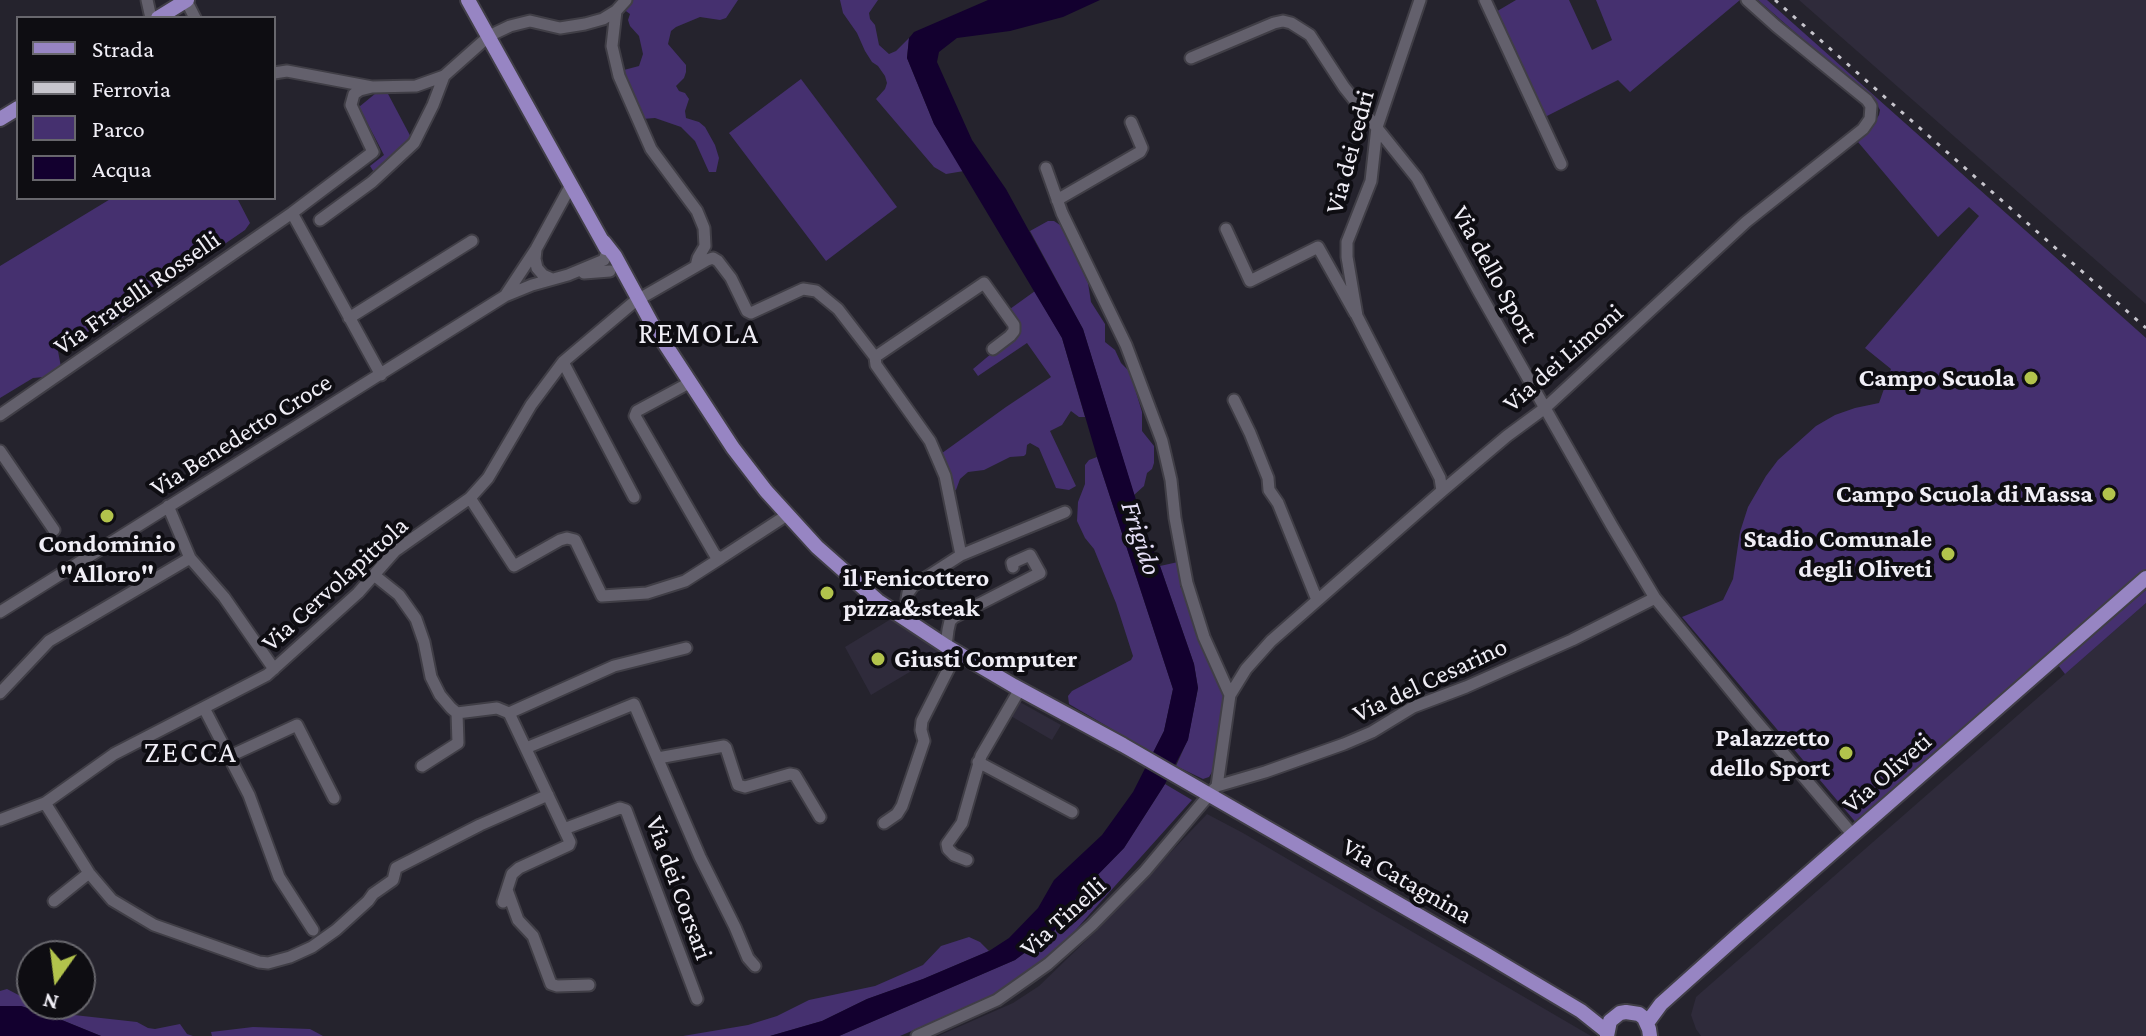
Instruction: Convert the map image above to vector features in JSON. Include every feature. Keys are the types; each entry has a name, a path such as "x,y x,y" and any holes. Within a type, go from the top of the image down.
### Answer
{"main road":[{"path":"161,16 186,0"},
{"path":"468,0 568,191 583,206 606,247 615,256 636,300"},
{"path":"610,271 636,300"},
{"name":"Via Catagnina","path":"636,300 733,448 787,515 841,571 878,601 1020,689 1207,789 1581,1011 1606,1033"},
{"name":"Via Oliveti","path":"1647,1029 1661,1004 2146,578"},
{"name":"Via Catagnina","path":"1581,1011 1614,1017 1626,1012 1647,1029"},
{"path":"1606,1033 1614,1017"}],"street":[{"path":"351,105 354,94 360,90 416,86 444,76 489,36 510,26 530,21 560,28 585,24 603,19 626,0"},
{"name":"Via dei cedri","path":"1420,0 1377,127 1371,181 1347,242 1347,257 1357,316 1440,478 1442,491"},
{"path":"1485,0 1561,164"},
{"name":"Via dei Limoni","path":"1207,789 1230,695 1246,669 1271,641 1442,491 1545,408 1746,222 1863,129 1870,119 1871,106 1867,100 1747,0"},
{"path":"616,11 612,46 619,76 651,149 697,211 704,228 705,246 696,266"},
{"name":"Via dello Sport","path":"1191,58 1283,21 1310,35 1344,87 1417,178 1655,598 1853,835"},
{"path":"276,73 287,71 372,87"},
{"path":"320,220 372,182 414,143 444,76"},
{"name":"Via Fratelli Rosselli","path":"0,415 292,213 373,152 338,80"},
{"path":"1057,200 1140,152 1142,148 1131,122"},
{"path":"1046,168 1057,200 1126,345 1162,441 1187,583 1204,637 1230,695"},
{"name":"Via Benedetto Croce","path":"505,296 536,249 568,191"},
{"path":"292,213 381,375"},
{"path":"1226,229 1250,281 1318,247 1357,316"},
{"path":"349,318 472,241"},
{"name":"Via Benedetto Croce","path":"0,612 505,296 604,260 606,247"},
{"path":"536,249 537,268 552,279"},
{"path":"696,266 713,258 718,261 751,313 803,289 816,291 838,309 875,357 876,365 930,441 945,476 961,555"},
{"name":"Via Cervolapittola","path":"0,820 45,803 114,754 267,675 358,593 395,551 470,498 488,478 531,405 563,362 636,300 696,266"},
{"name":"Via Benedetto Croce","path":"568,275 610,271"},
{"path":"875,357 984,283 1014,325 1010,336 993,349"},
{"path":"563,362 634,497"},
{"path":"689,383 637,411 635,416 715,555 721,558"},
{"path":"1234,400 1317,600"},
{"path":"0,451 54,530"},
{"path":"470,498 514,566 560,540 575,540 602,596 647,593 685,581 787,515"},
{"path":"168,506 190,558 224,597 274,669"},
{"path":"910,622 913,615 907,599 913,586 961,555 1065,512"},
{"path":"884,823 902,806 924,741 922,721 951,649 948,630 954,617 1040,573 1030,555 1012,563 1013,567"},
{"path":"0,693 49,641 190,558"},
{"path":"374,575 399,595 416,619 431,677 440,695 457,713 458,743 422,766"},
{"name":"Via del Cesarino","path":"1207,789 1344,744 1372,732 1413,707 1572,640 1655,598"},
{"path":"509,713 614,666 686,648"},
{"path":"967,860 954,855 947,844 962,823 978,762 1020,689"},
{"name":"Via dei Corsari","path":"526,748 634,704 700,857 748,958 755,966"},
{"path":"204,708 249,795 279,877 313,930"},
{"path":"457,713 497,708 509,713 526,748 570,842 519,868 512,874 505,896 518,920 533,936 551,984 589,985"},
{"path":"230,756 297,725 334,798"},
{"path":"658,758 724,746 738,785 745,787 795,775 820,817"},
{"path":"978,762 1072,812"},
{"name":"Via Tinelli","path":"917,1036 997,1000 1048,964 1145,871 1207,789"},
{"path":"45,803 89,873 112,900 154,925 259,962 276,961 312,947 394,879 396,868 548,795"},
{"name":"Via dei Corsari","path":"564,829 620,808 626,810 697,999"},
{"path":"54,901 89,873"}],"shaded area":[{"path":"1799,0 2146,0 2146,304 1956,138"},
{"path":"2146,603 2146,1036 1701,1036 1691,1015 1696,997"},
{"path":"891,619 941,651 871,695 845,647"},
{"path":"1018,701 1061,725 1052,740 1009,715"},
{"path":"1207,814 1591,1036 938,1036 1013,1003 1039,986"}],"green space":[{"path":"631,0 738,0 726,18 700,17 676,27 671,31 668,44 686,65 684,78 676,86 689,99 686,118 705,127 715,145 719,158 716,172 709,172 695,141 681,127 655,118 642,119 620,71 639,66 643,54 639,36 628,20 630,14 623,9"},
{"path":"840,0 878,0 869,13 870,19 875,25 879,45 889,54 909,38 907,58 934,124 964,171 946,174 934,167 876,99 885,89 885,76 865,51 843,13"},
{"path":"1516,0 1569,0 1592,50 1612,40 1596,0 1740,0 1630,92 1618,80 1543,118 1494,13"},
{"path":"1758,0 1767,0 2146,338 2146,569 1858,825 1682,617 1723,600 1733,579 1740,532 1748,507 1778,460 1816,426 1835,415 1879,403 1891,369 1865,348 1979,216 1969,207 1938,237 1858,142 1879,115 1876,103"},
{"path":"801,79 897,207 826,261 729,133"},
{"path":"387,92 414,143 377,177 370,166 384,155 359,107 376,93"},
{"path":"109,200 238,200 250,223 245,230 194,265 182,267 146,292 143,303 110,326 97,326 58,351 61,367 44,377 33,378 0,398 0,266"},
{"path":"1048,221 1060,225 1068,240 1088,283 1091,302 1105,324 1105,342 1115,350 1130,372 1142,412 1142,431 1154,446 1152,469 1147,473 1144,486 1134,495 1083,329 1030,231"},
{"path":"1035,291 1062,338 1085,417 1071,411 1062,425 1050,431 1076,486 1069,490 1056,488 1039,448 1030,443 1024,456 1010,457 984,470 968,472 960,479 956,490 950,491 938,456 1051,377 1027,343 978,376 973,369 1017,332 1008,312"},
{"path":"1097,457 1173,689 1164,731 1153,753 1069,704 1068,696 1072,691 1131,660 1133,656 1094,549 1077,521 1078,502 1085,484 1085,465"},
{"path":"1178,562 1181,567 1180,587 1186,589 1210,660 1208,662 1215,670 1225,698 1215,767 1209,777 1203,779 1176,766 1188,739 1198,688 1194,664 1160,566"},
{"path":"2146,590 2146,603 2065,674 2058,665"},
{"path":"1165,784 1192,800 1041,965 986,999 900,1036 839,1036 1015,960 1055,930 1079,894 1124,848"},
{"path":"969,937 989,951 867,999 822,1021 770,1036 683,1036 748,1025 777,1016 809,1000 875,986 923,965 941,946"},
{"path":"7,989 16,994 16,1006 0,1006 0,991"},
{"path":"96,1017 137,1022 155,1029 180,1024 187,1034 193,1036 101,1036 62,1020 96,1020"},
{"path":"253,1027 310,1029 323,1036 212,1036 211,1032"}],"water":[{"name":"Frigido","path":"988,0 1100,0 1063,17 1010,31 957,38 939,52 937,62 972,140 1006,189 1083,329 1146,532 1194,664 1198,688 1188,740 1165,784 1124,848 1079,894 1055,930 1015,960 839,1036 770,1036 822,1021 867,999 989,951 1009,938 1038,908 1054,880 1102,835 1133,792 1164,731 1173,689 1097,457 1062,338 934,124 907,58 909,38 914,32"},
{"path":"0,1006 16,1006 16,1020 62,1020 101,1036 0,1036"}],"railway":[{"path":"1775,0 2146,328"}],"place":[{"name":"Campo Scuola","path":"2031,378"},
{"name":"Campo Scuola di Massa","path":"2109,494"},
{"name":"Condominio \"Alloro\"","path":"107,516"},
{"name":"Stadio Comunale degli Oliveti","path":"1948,554"},
{"name":"il Fenicottero pizza&steak","path":"827,593"},
{"name":"Giusti Computer","path":"878,659"},
{"name":"Palazzetto dello Sport","path":"1846,753"}],"district":[{"name":"REMOLA","path":"699,334"},
{"name":"ZECCA","path":"191,753"}]}
